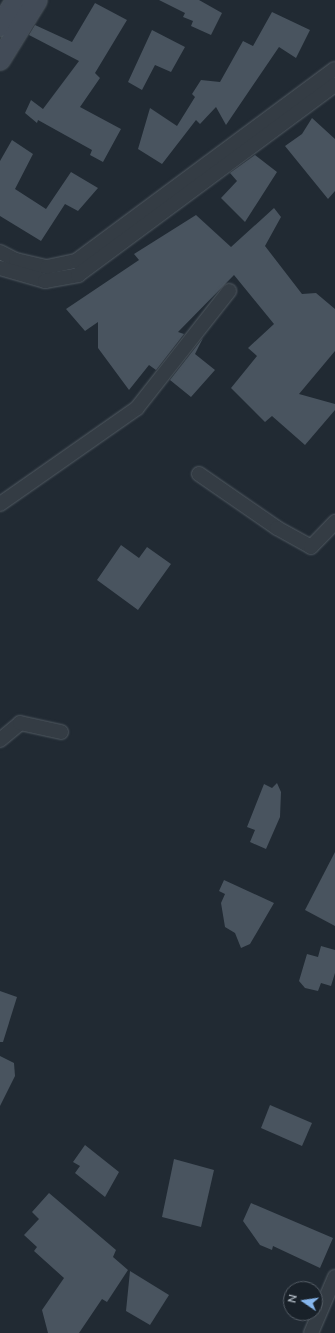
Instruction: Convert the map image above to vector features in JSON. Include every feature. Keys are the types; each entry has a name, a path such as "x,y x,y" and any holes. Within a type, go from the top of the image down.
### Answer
{"main road":[{"path":"0,26 16,0"},
{"path":"0,60 37,0"}],"street":[{"path":"0,252 16,260 47,267 76,261 335,69"},
{"path":"0,268 45,281 78,275 335,85"},
{"path":"0,504 137,408 229,291"},
{"path":"199,474 277,528 311,547 335,522"},
{"path":"0,740 20,722 61,732"},
{"path":"311,1333 335,1276"}],"building":[{"path":"159,0 199,0 222,13 211,35 191,26 193,21 183,17 185,13"},
{"path":"95,3 127,20 95,73 100,78 80,107 121,129 103,162 90,155 92,150 38,120 37,123 25,113 31,100 43,109 79,61 29,35 35,25 72,42"},
{"path":"272,12 310,30 296,58 279,47 226,125 216,107 200,124 196,120 162,164 138,149 150,108 177,126 195,97 192,94 201,80 220,82 243,41 253,46"},
{"path":"152,30 185,47 171,72 155,65 142,90 128,82"},
{"path":"312,118 335,139 335,191 328,199 285,146 302,134"},
{"path":"12,140 33,154 15,189 46,209 71,172 98,188 78,211 65,204 41,241 0,216 0,161"},
{"path":"255,155 277,172 245,222 221,198 237,181 230,173"},
{"path":"274,208 281,217 265,246 302,294 316,293 335,309 335,351 299,394 335,404 335,410 305,445 272,416 265,422 231,388 257,356 248,348 274,324 234,275 178,332 184,334 156,370 149,365 129,390 98,348 98,322 85,331 66,309 139,260 134,254 196,215 231,247"},
{"path":"203,338 195,354 215,370 191,397 170,380"},
{"path":"121,545 139,558 147,547 171,564 138,610 97,580"},
{"path":"277,783 281,792 280,817 266,849 250,842 255,830 247,827 264,784 272,788"},
{"path":"335,852 335,926 305,910"},
{"path":"224,880 274,903 250,944 241,948 235,933 225,927 221,903 225,894 219,891"},
{"path":"321,946 335,950 335,973 331,986 321,983 318,991 305,988 299,981 307,954 318,957"},
{"path":"0,991 17,997 3,1042 0,1042"},
{"path":"0,1056 14,1063 15,1076 0,1106"},
{"path":"270,1105 312,1123 302,1146 261,1128"},
{"path":"85,1145 119,1172 105,1197 75,1173 80,1166 73,1162"},
{"path":"174,1159 214,1170 201,1227 162,1217"},
{"path":"49,1193 116,1250 113,1257 128,1270 107,1302 102,1299 79,1333 48,1333 42,1310 64,1278 34,1251 37,1247 24,1235 39,1219 32,1212"},
{"path":"251,1203 333,1238 320,1268 273,1246 272,1250 260,1245 243,1221"},
{"path":"130,1271 169,1295 150,1325 126,1311"}]}
